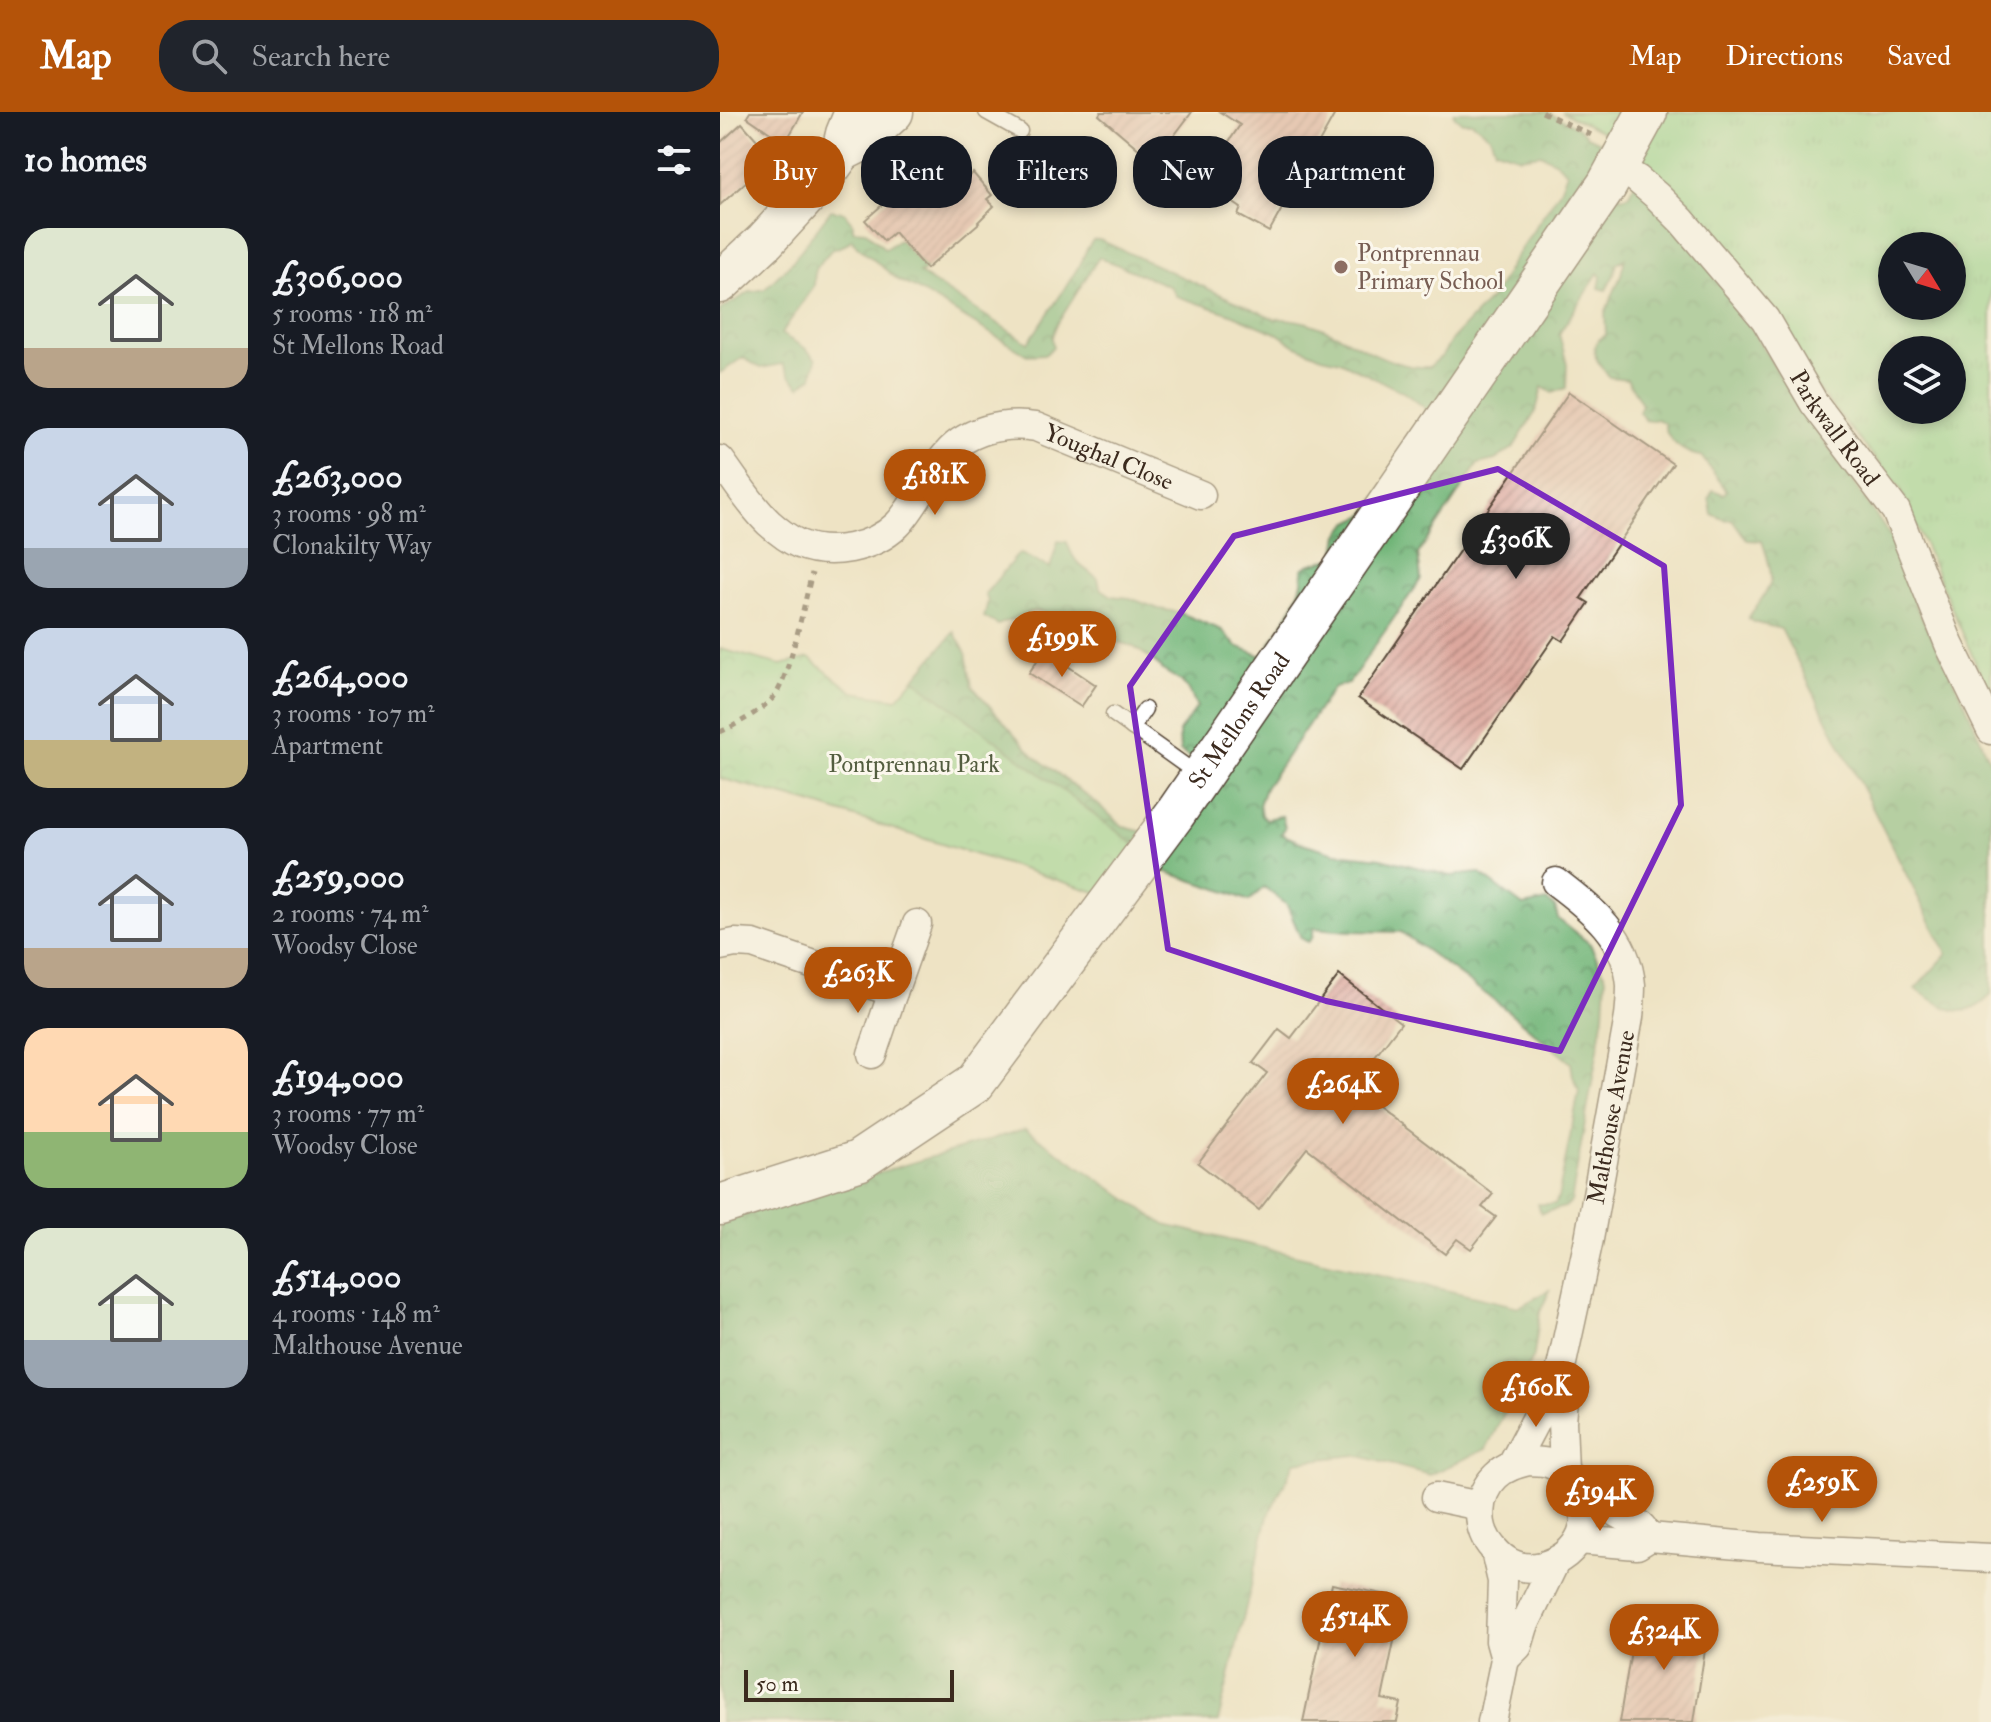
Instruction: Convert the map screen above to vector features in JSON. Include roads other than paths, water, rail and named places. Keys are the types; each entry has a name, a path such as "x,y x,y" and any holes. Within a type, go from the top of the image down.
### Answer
{"main road":[{"path":"845,138 855,112"},
{"path":"845,150 860,142 893,112"},
{"name":"St Mellons Road","path":"720,1205 858,1161 975,1083 1201,777 1610,153 1647,112"},
{"path":"720,283 797,208"}],"street":[{"name":"Parkwall Road","path":"1610,153 1682,221 1765,319 1814,403 1896,511 1949,644 1991,730"},
{"name":"Youghal Close","path":"720,460 767,521 800,544 818,549 837,550 880,538 898,524 958,443 977,433 1017,424 1036,427 1201,495"},
{"name":"Malthouse Avenue","path":"1512,1465 1542,1408 1548,1388 1559,1377 1592,1225 1629,1017 1631,986 1618,941 1607,925 1583,902 1556,882"},
{"path":"872,1054 917,924"},
{"path":"720,946 753,944 893,992"},
{"name":"Malthouse Avenue","path":"1559,1377 1565,1390 1562,1421 1572,1482"},
{"path":"1572,1482 1585,1508 1585,1525 1569,1553 1555,1562 1524,1569 1495,1551 1485,1538 1480,1506 1486,1489 1497,1475 1512,1465 1529,1461 1548,1463 1641,1526 1650,1537"},
{"path":"1436,1497 1480,1506"},
{"path":"1579,1540 1637,1545 1650,1537 1760,1547 1991,1558"},
{"path":"1492,1722 1505,1659 1500,1641 1502,1581 1495,1551"},
{"path":"1505,1659 1518,1646 1524,1626 1555,1562"}],"lane":[{"path":"989,112 1020,131"},
{"path":"1132,728 1145,709"},
{"path":"1113,714 1201,777"}],"place":[{"name":"Pontprennau Primary School","path":"1341,267"}],"park label":[{"name":"Pontprennau Park","path":"914,764"}]}
